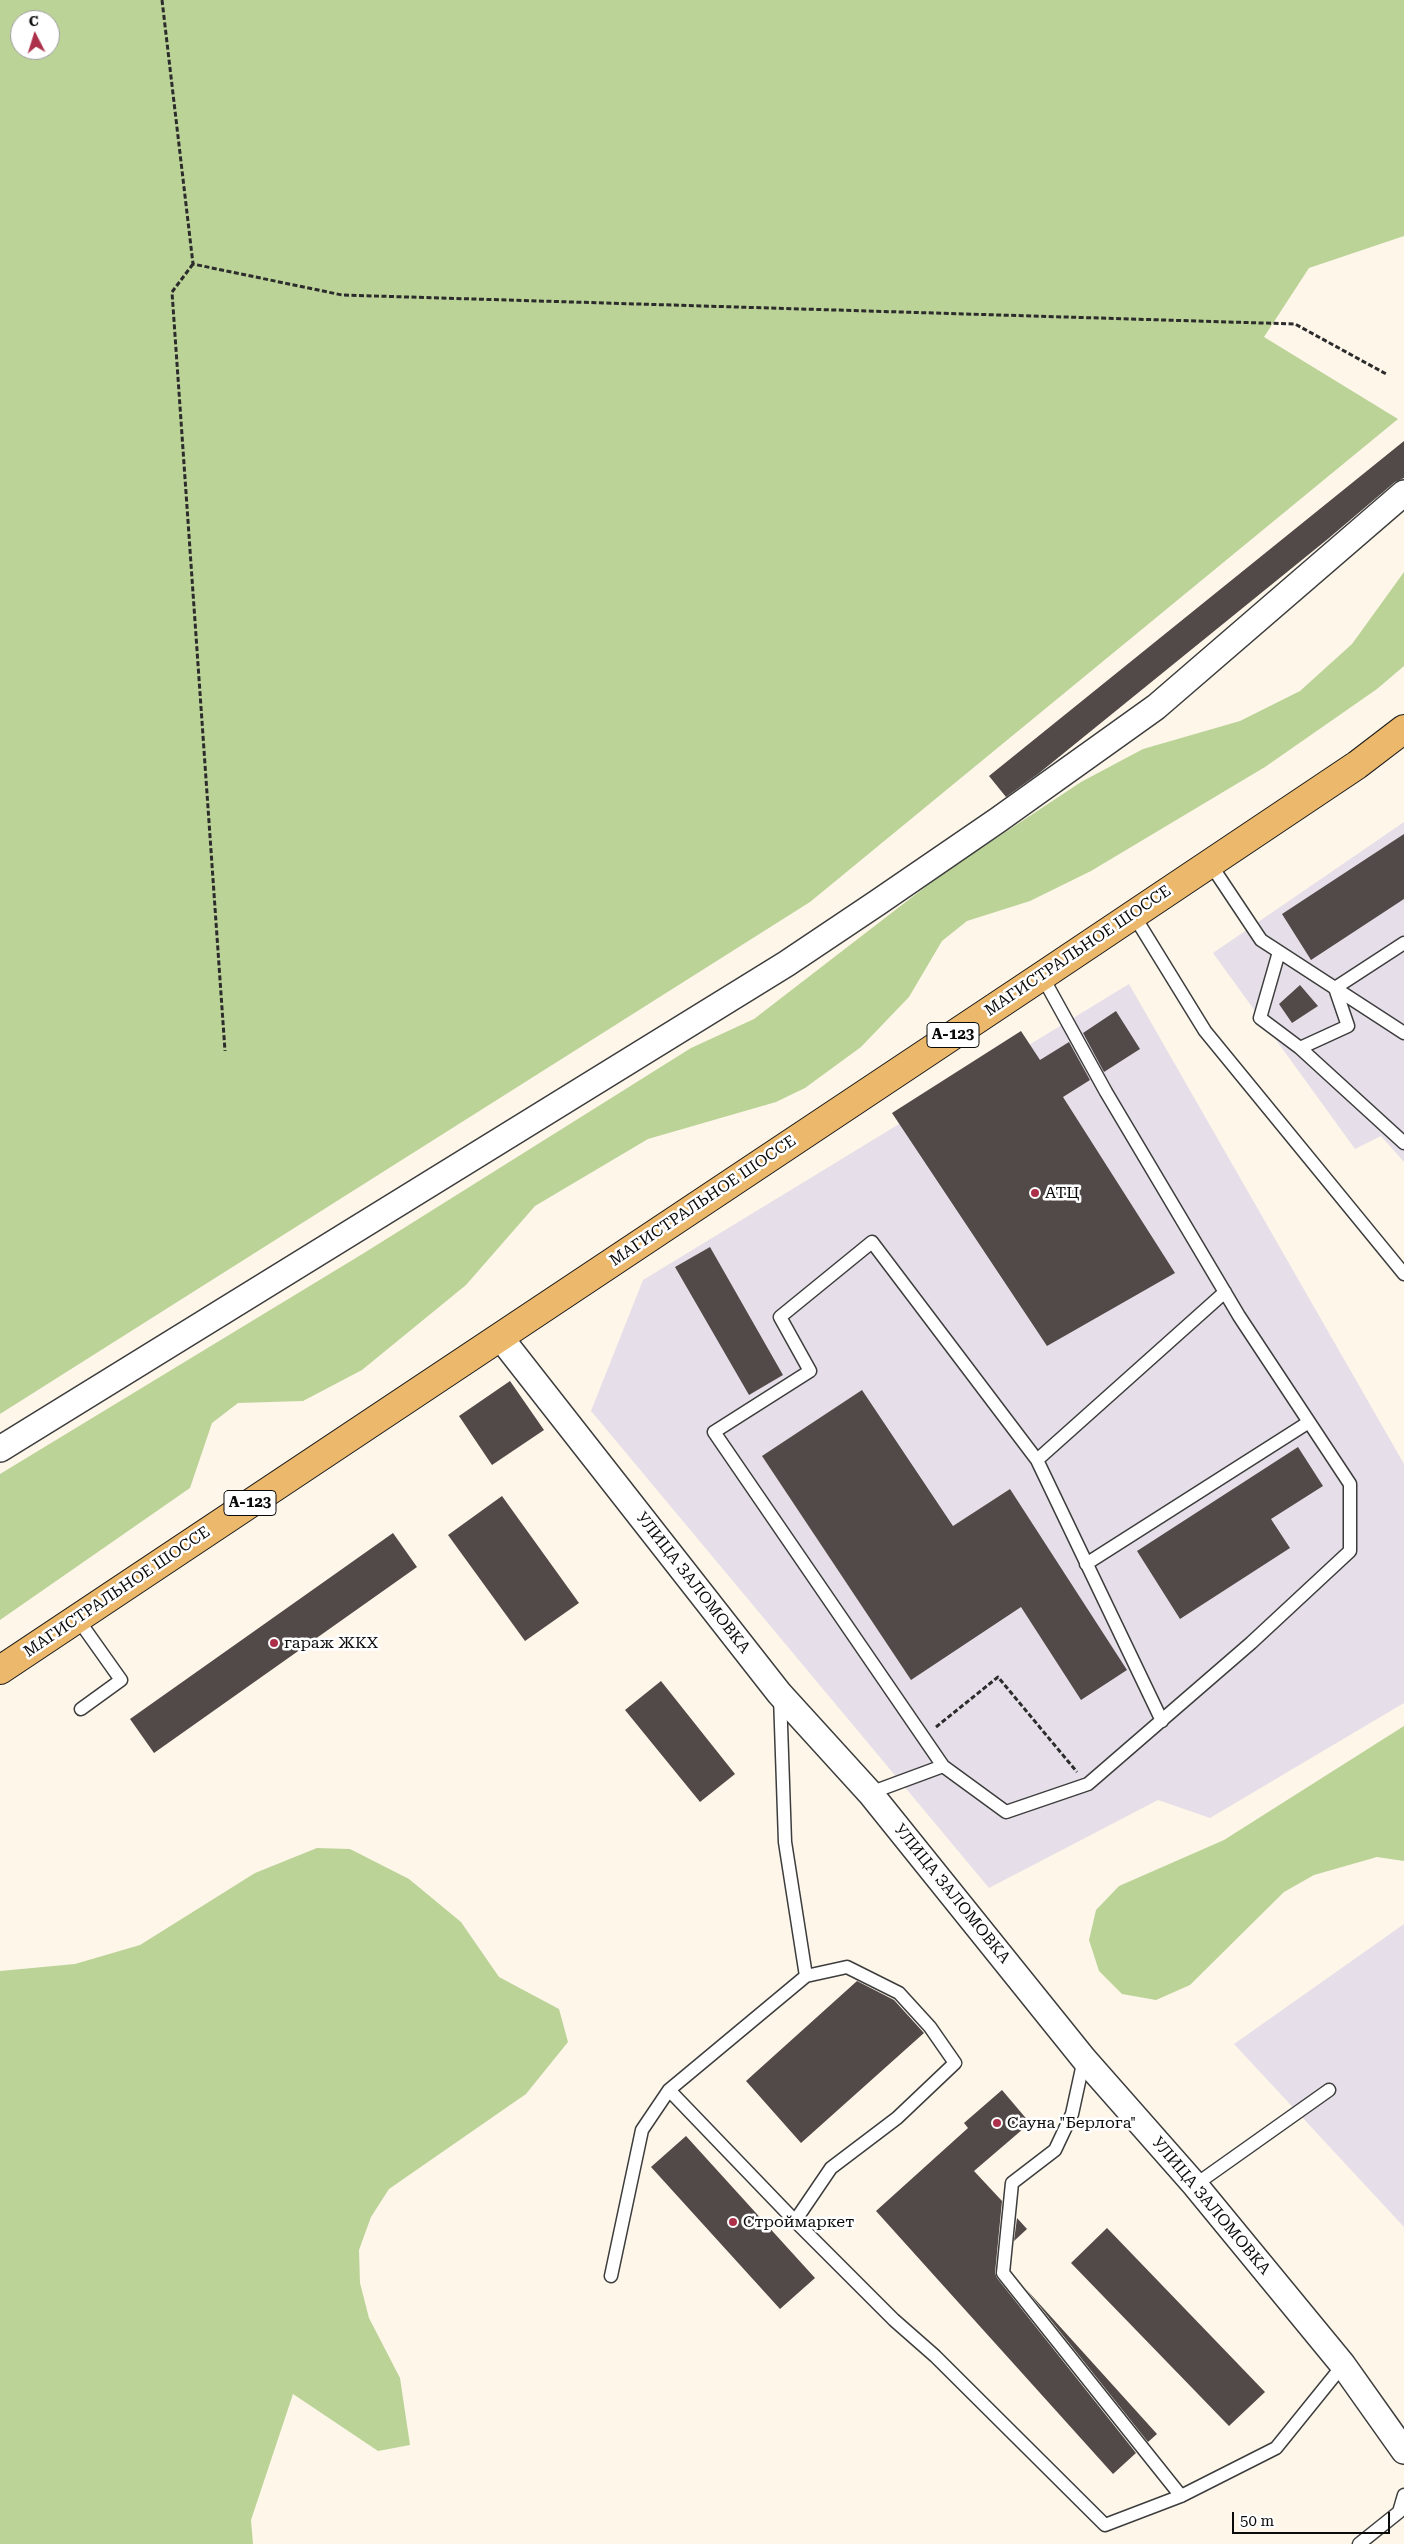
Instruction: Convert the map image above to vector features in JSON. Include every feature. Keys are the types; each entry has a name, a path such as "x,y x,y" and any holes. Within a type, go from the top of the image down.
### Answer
{"main road":[{"name":"МАГИСТРАЛЬНОЕ ШОССЕ","path":"0,1670 1357,765 1404,729"}],"street":[{"path":"0,1449 786,964 885,897 1156,707 1404,493"},
{"name":"УЛИЦА ЗАЛОМОВКА","path":"500,1337 780,1693 870,1793 1084,2059 1195,2185 1343,2365 1404,2451"}],"lane":[{"path":"1209,862 1261,940 1404,1033"},
{"path":"1132,914 1205,1030 1404,1274"},
{"path":"1335,988 1404,944"},
{"path":"1279,952 1260,1018 1300,1048 1404,1143"},
{"path":"1042,976 1106,1092 1225,1292 1350,1484 1350,1551 1251,1643 1162,1721 1088,1784 1006,1812 943,1766 714,1432 810,1371 780,1317 872,1242 1037,1460 1162,1721"},
{"path":"1300,1048 1348,1026 1335,988"},
{"path":"1037,1460 1225,1292"},
{"path":"1086,1564 1308,1422"},
{"path":"77,1618 121,1680 80,1709"},
{"path":"780,1693 785,1842 806,1976"},
{"path":"870,1793 943,1766"},
{"path":"611,2276 642,2130 669,2090 806,1976 847,1967 899,1993 930,2027 955,2063 897,2118 831,2168 795,2221"},
{"path":"1084,2059 1072,2114 1055,2150 1012,2183 1003,2273 1180,2496"},
{"path":"669,2090 795,2221 894,2320 935,2356 1105,2525 1180,2496 1276,2448 1343,2365"},
{"path":"1195,2185 1329,2090"},
{"path":"1359,2544 1398,2512 1404,2496"}],"path":[{"path":"162,0 193,264 172,292 225,1051"},
{"path":"193,264 342,295 1295,324 1388,375"},
{"path":"923,1737 998,1677 1088,1784"}],"shaded area":[{"path":"1404,822 1404,1162 1381,1136 1355,1149 1213,953"},
{"path":"1129,984 1404,1464 1404,1703 1210,1818 1158,1800 989,1888 591,1411 643,1280"},
{"path":"1404,1924 1404,2227 1234,2044"}],"green space":[{"path":"0,0 1404,0 1404,236 1309,268 1264,337 1398,419 810,902 0,1414"},
{"path":"1404,572 1404,666 1377,689 1265,767 1091,871 1030,901 967,921 942,941 909,997 861,1047 805,1088 776,1102 648,1139 535,1206 466,1285 362,1370 303,1401 238,1403 212,1423 190,1488 0,1620 0,1474 364,1253 691,1048 754,1019 942,874 1081,782 1143,749 1240,721 1300,691 1352,644"},
{"path":"1404,1726 1404,1861 1377,1857 1314,1875 1284,1892 1190,1985 1156,2000 1122,1994 1099,1971 1089,1940 1096,1910 1119,1886 1224,1840"},
{"path":"317,1848 350,1849 409,1879 461,1922 499,1977 559,2009 568,2042 526,2094 389,2189 371,2217 359,2250 360,2283 369,2318 400,2378 410,2445 378,2451 293,2394 251,2520 253,2544 0,2544 0,1971 75,1964 140,1945 255,1873"}],"building":[{"path":"1404,441 1404,478 1395,482 1329,538 1038,774 1006,797 989,776"},
{"path":"1404,834 1404,899 1311,960 1282,914"},
{"path":"1300,985 1318,1006 1292,1023 1279,1004"},
{"path":"1116,1011 1140,1049 1104,1072 1083,1033"},
{"name":"АТЦ","path":"1021,1031 1040,1060 1069,1042 1090,1080 1063,1097 1175,1273 1047,1346 892,1113"},
{"path":"710,1247 783,1375 749,1395 675,1267"},
{"path":"510,1381 544,1430 492,1465 459,1416"},
{"path":"862,1390 953,1526 1010,1489 1127,1670 1081,1700 1021,1607 911,1680 762,1456"},
{"path":"1298,1447 1323,1486 1271,1519 1290,1548 1180,1619 1137,1551"},
{"path":"502,1496 579,1603 525,1641 448,1535"},
{"name":"гараж ЖКХ","path":"393,1533 417,1567 154,1753 130,1719"},
{"path":"661,1681 735,1774 700,1802 625,1710"},
{"path":"857,1981 894,2000 924,2033 801,2143 746,2081"},
{"path":"1002,2090 1030,2123 974,2171 1002,2201 995,2273 997,2278 1136,2453 1113,2474 876,2211 968,2128 964,2123"},
{"name":"Строймаркет","path":"686,2136 815,2278 780,2309 651,2167"},
{"path":"1017,2218 1027,2229 1014,2241"},
{"path":"1107,2228 1265,2392 1229,2426 1071,2263"},
{"path":"1026,2289 1157,2434 1148,2442"}],"place":[{"name":"АТЦ","path":"1035,1193"},
{"name":"гараж ЖКХ","path":"274,1643"},
{"name":"Сауна \"Берлога\"","path":"997,2123"},
{"name":"Строймаркет","path":"733,2222"}]}
